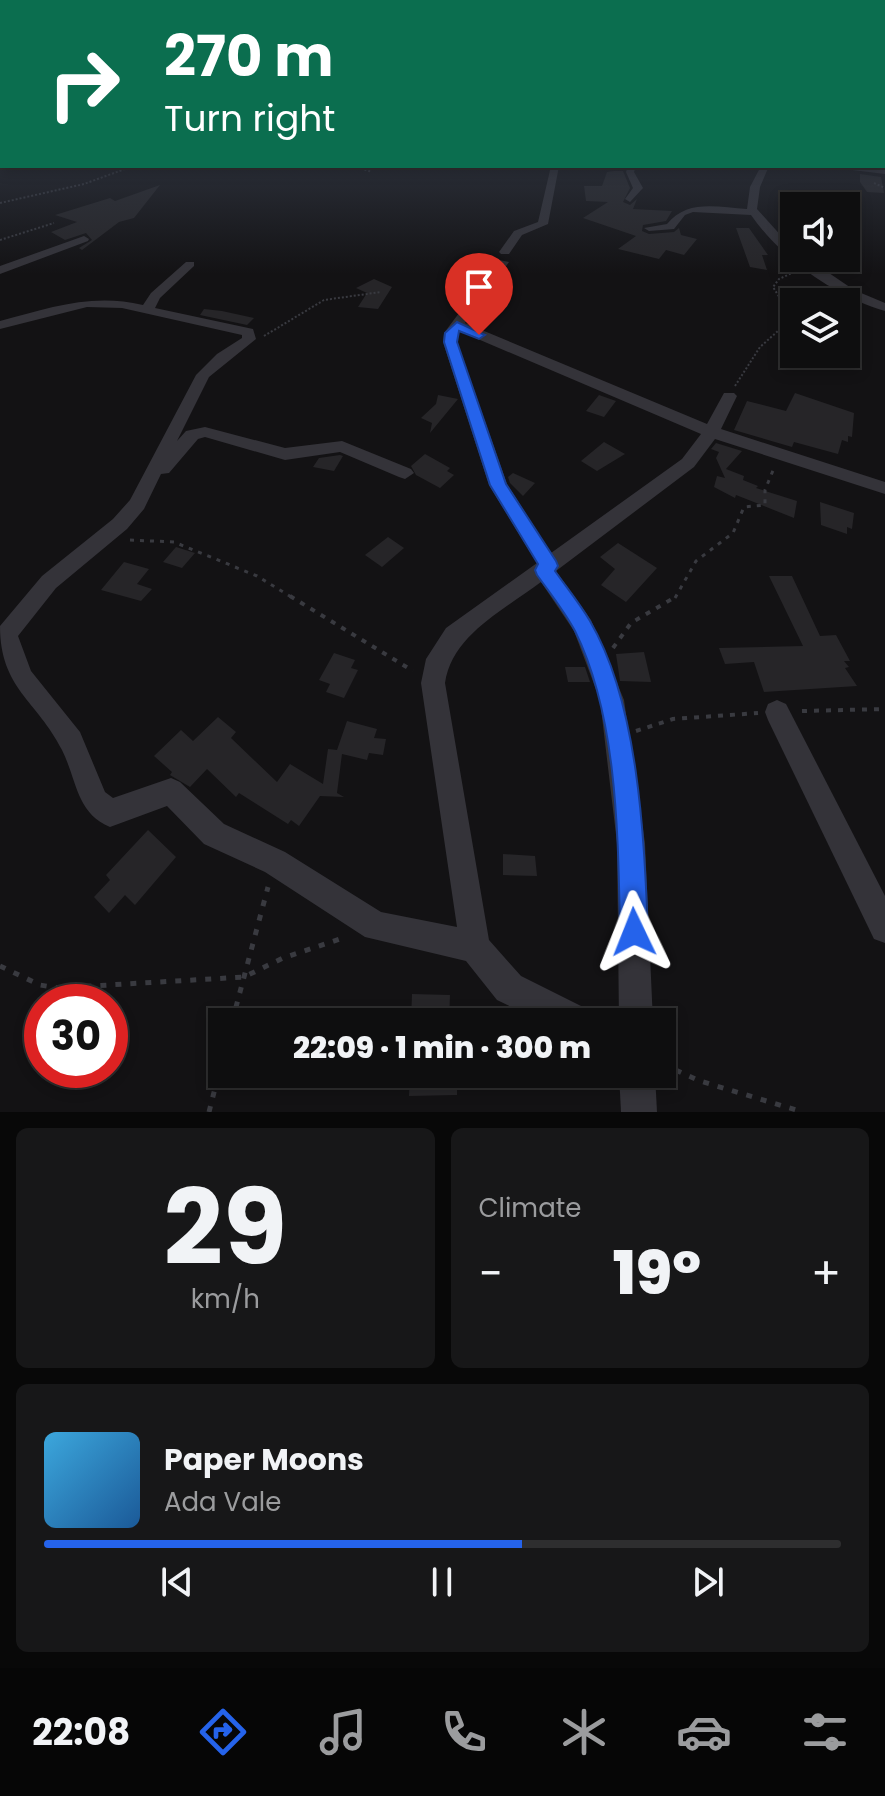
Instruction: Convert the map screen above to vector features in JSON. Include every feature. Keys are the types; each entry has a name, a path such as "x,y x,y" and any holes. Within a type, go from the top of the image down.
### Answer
{"street":[{"path":"554,170 543,224 518,233 451,333 450,342 498,485 583,627 605,675 620,753 631,843 636,1008"},
{"path":"630,199 638,188 631,170"},
{"path":"763,170 753,196 754,212 772,231 780,247"},
{"path":"649,228 670,227 681,213 692,209 754,212"},
{"path":"0,270 84,239"},
{"path":"147,310 155,296 190,264"},
{"path":"821,272 850,293 885,307"},
{"path":"0,325 87,303 122,304 248,332 249,339 203,375 147,487 129,514 49,582 4,638 22,677 71,741 95,802 110,813 171,791 214,834 275,862 376,926 475,947"},
{"path":"457,325 591,384 777,456 885,488"},
{"path":"549,1008 509,988 475,947 433,683 437,659 454,635 688,463 712,431 729,396"},
{"path":"147,487 192,435 205,432 285,454 342,446 405,473"},
{"path":"777,712 885,928"},
{"path":"638,1088 639,1112"}],"path":[{"path":"0,203 84,184 122,170"},
{"path":"365,170 372,172"},
{"path":"0,240 54,223"},
{"path":"729,396 760,347 788,322 788,311 773,287 789,274 798,272"},
{"path":"249,339 277,330 324,300 381,292"},
{"path":"605,675 618,634 632,619 665,604 682,592 694,563 734,536 744,507 765,505 765,490 777,456"},
{"path":"103,539 174,542 257,576 433,683"},
{"path":"620,753 634,732 652,723 777,712 885,709"},
{"path":"236,1008 275,862"},
{"path":"0,966 40,985 58,988 244,977 283,958 376,926"},
{"path":"676,1070 700,1081 803,1112"},
{"path":"209,1112 215,1088"}],"building":[{"path":"623,171 630,188 623,202 630,205 637,199 633,209 672,211 666,221 643,225 642,231 649,234 674,232 679,228 681,235 697,239 684,255 666,250 659,259 618,249 636,236 583,218 608,202 586,201 584,186 602,186 607,172"},
{"path":"860,174 881,177 884,193 867,192 860,182"},
{"path":"160,185 134,218 119,222 82,250 79,248 92,240 86,233 65,240 51,232 77,222 55,215 110,198 115,201"},
{"path":"736,228 749,228 768,255 762,255 767,270 750,267"},
{"path":"374,279 392,287 378,309 358,307 367,293 356,288"},
{"path":"204,309 254,318 247,325 200,315"},
{"path":"795,393 854,413 852,437 848,436 848,442 842,440 838,454 794,442 792,447 734,430 747,401 786,411"},
{"path":"438,395 458,399 430,433 432,423 421,418 436,404"},
{"path":"599,395 616,401 604,417 586,411"},
{"path":"604,442 625,454 597,471 581,461"},
{"path":"716,443 742,451 726,469 744,476 743,480 758,486 756,488 797,501 794,518 736,495 735,498 714,487 717,476 725,478 716,458 719,452 711,449"},
{"path":"425,454 450,468 447,471 454,475 440,488 416,475 411,466"},
{"path":"343,456 334,471 313,467 319,458"},
{"path":"513,473 535,483 523,496 510,483 508,477"},
{"path":"820,502 854,513 852,529 847,527 847,534 821,525"},
{"path":"388,537 404,548 382,567 365,555"},
{"path":"618,543 657,568 626,602 601,585 615,569 600,557"},
{"path":"176,547 195,553 182,568 163,562"},
{"path":"124,562 149,569 137,584 152,589 141,601 101,590"},
{"path":"769,576 792,576 820,636 836,635 850,661 844,661 849,667 845,668 857,686 764,692 754,662 725,664 719,648 803,646"},
{"path":"644,652 651,682 620,681 616,654"},
{"path":"334,653 355,660 351,668 358,670 344,698 326,692 330,684 319,680"},
{"path":"565,667 585,667 590,682 568,682"},
{"path":"218,717 236,732 231,738 277,782 290,764 323,784 328,749 337,750 347,721 377,729 374,738 386,739 383,755 369,753 367,760 342,754 337,793 344,797 320,796 299,826 291,820 288,824 239,793 236,797 207,769 190,787 170,775 172,772 154,756 181,730 193,741"},
{"path":"148,830 176,857 135,905 125,895 109,913 94,897 110,880 106,875"},
{"path":"503,854 535,856 537,876 503,875"},
{"path":"412,994 450,995 450,1008 412,1008"},
{"path":"409,1088 457,1088 457,1095 409,1096"}],"route":[{"path":"479,335 457,325 451,333 450,342 498,485 549,566 544,570 583,627 605,675 612,700 631,843 634,932"}]}
